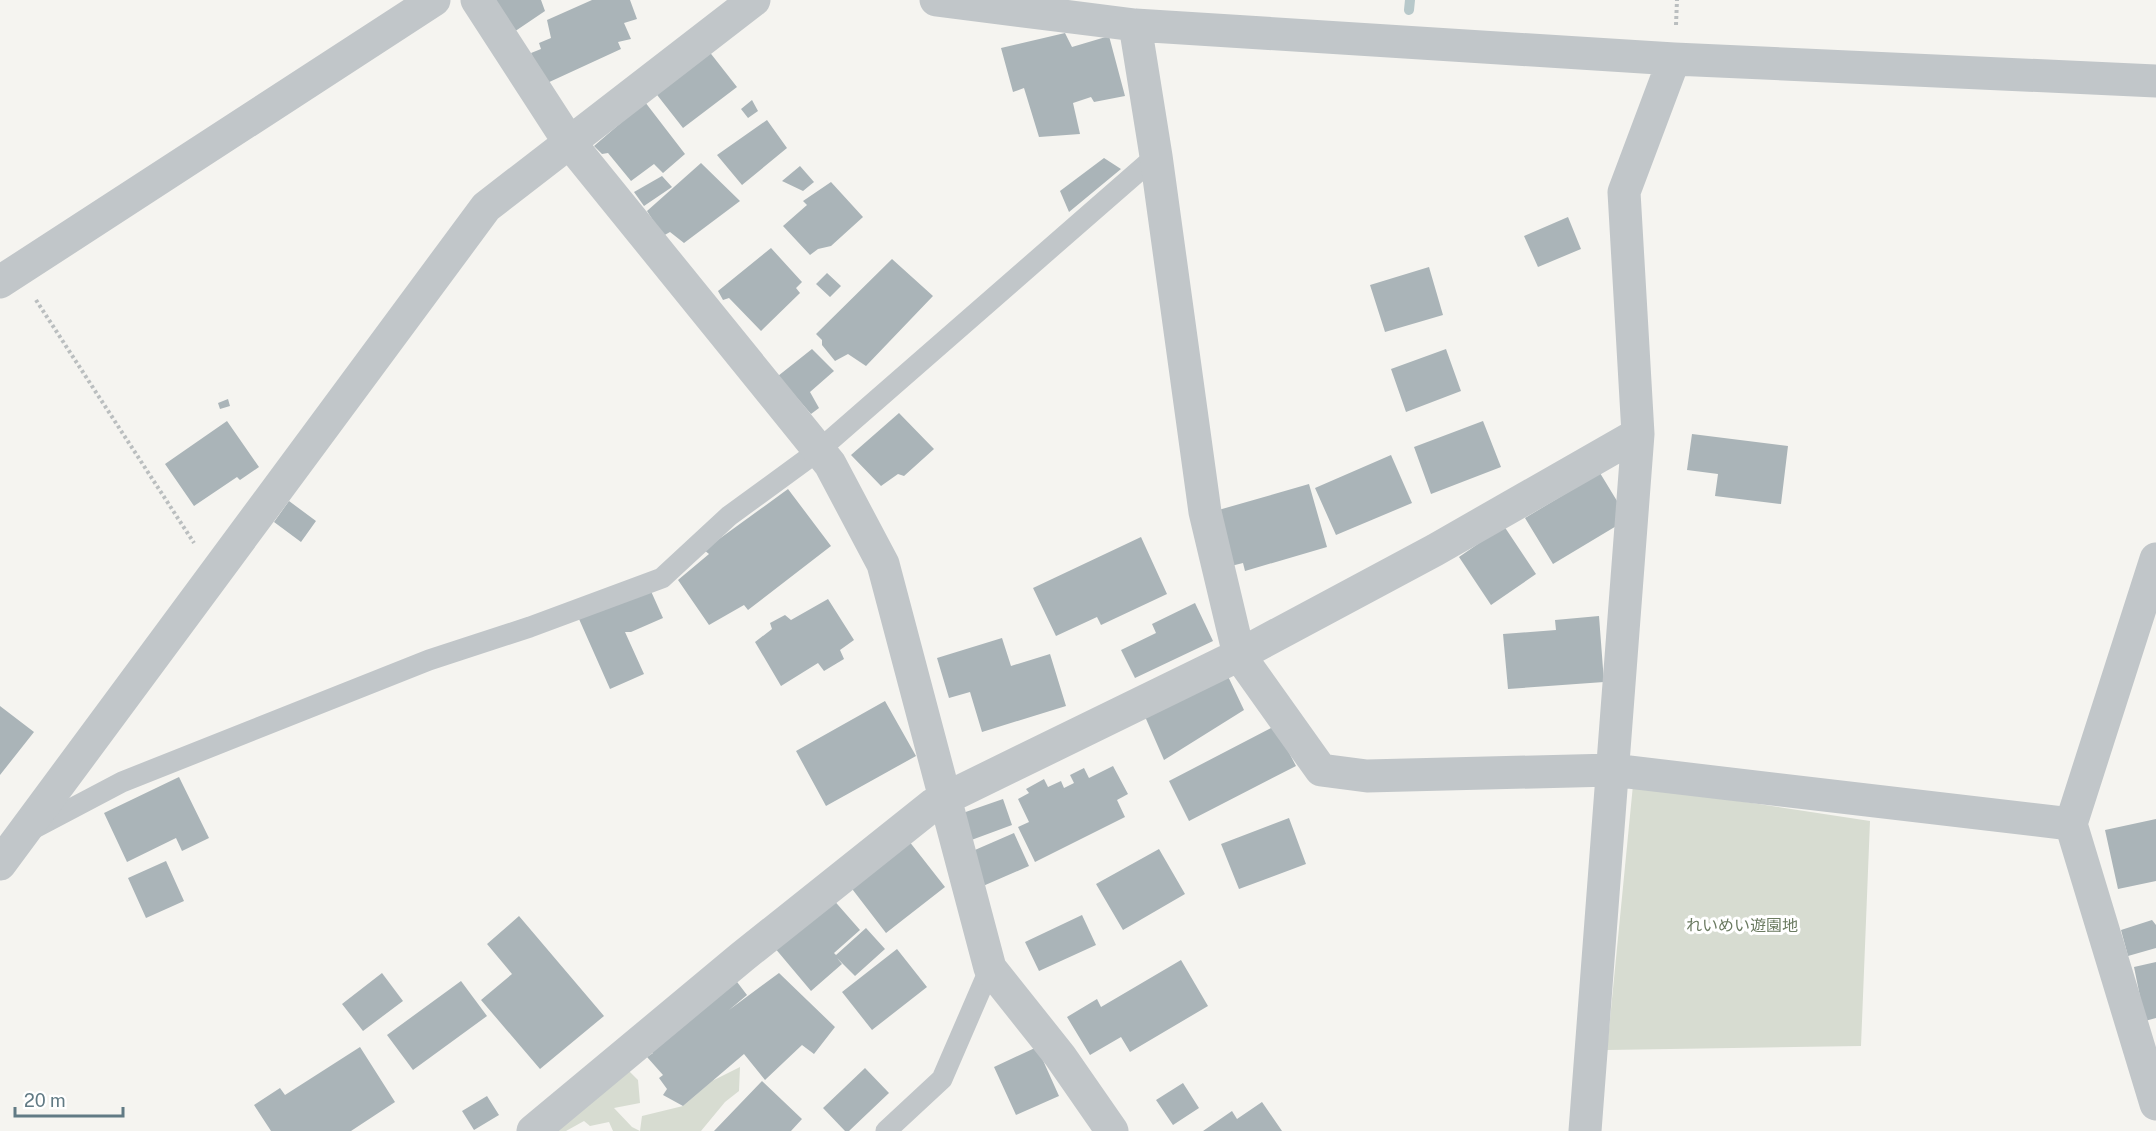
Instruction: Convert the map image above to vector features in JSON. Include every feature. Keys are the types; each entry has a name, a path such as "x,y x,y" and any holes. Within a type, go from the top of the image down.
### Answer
{"street":[{"path":"9,277 434,0"},
{"path":"477,0 569,142 830,464 883,564 990,969 1060,1056 1112,1131"},
{"path":"0,864 486,207 754,0"},
{"path":"936,0 1135,25 1674,59 2156,81"},
{"path":"1135,25 1156,156 1205,512 1239,655 1321,770 1367,776 1612,770 2071,824"},
{"path":"1585,1131 1638,434 1624,192 1674,59"},
{"path":"533,1131 742,957 934,804 1239,655 1435,550 1638,434"},
{"path":"2156,560 2071,824 2156,1104"}],"lane":[{"path":"21,836 122,782 429,660 530,627 662,578 729,516 818,451 1156,156"},
{"path":"886,1131 942,1079 990,969"}],"path":[{"path":"9,277 214,573"}],"green space":[{"name":"れいめい遊園地","path":"1633,785 1870,821 1861,1046 1607,1050"},
{"path":"740,1067 739,1091 725,1102 701,1131 640,1131 642,1116 683,1106 712,1081"},
{"path":"626,1068 638,1080 640,1103 614,1108 632,1127 640,1131 613,1131 609,1122 590,1126 584,1121 566,1131 547,1131"}],"building":[{"path":"490,0 541,0 545,11 511,34"},
{"path":"592,0 630,0 637,19 624,23 631,39 618,42 621,49 545,84 531,53 541,49 539,43 551,38 547,20"},
{"path":"1065,33 1072,47 1109,36 1125,96 1094,102 1091,97 1073,103 1080,134 1039,137 1024,88 1013,92 1001,48"},
{"path":"708,50 737,87 683,128 654,91"},
{"path":"752,100 758,111 748,118 741,109"},
{"path":"645,102 685,154 663,173 654,164 631,181 608,153 602,154 594,146"},
{"path":"767,120 787,148 742,185 717,155"},
{"path":"1104,158 1121,169 1069,212 1060,191"},
{"path":"701,163 740,201 684,243 670,232 663,236 647,211"},
{"path":"800,166 814,182 803,191 782,181"},
{"path":"662,176 672,187 644,206 634,192"},
{"path":"831,182 863,217 831,246 818,249 810,255 783,226 807,205 803,201"},
{"path":"1568,217 1581,249 1538,267 1524,236"},
{"path":"771,248 802,282 796,288 800,293 761,331 729,298 723,300 718,291"},
{"path":"892,259 933,296 866,366 848,354 835,361 816,334"},
{"path":"1429,267 1443,315 1385,332 1370,285"},
{"path":"827,273 841,286 830,297 816,284"},
{"path":"812,349 834,371 810,392 819,408 811,414 778,376"},
{"path":"1446,349 1461,391 1406,412 1391,369"},
{"path":"228,399 230,406 220,409 218,403"},
{"path":"899,413 934,449 904,476 898,474 881,486 851,455"},
{"path":"227,421 259,467 240,480 237,477 194,506 165,464"},
{"path":"1483,421 1501,467 1431,494 1414,447"},
{"path":"1692,434 1788,446 1781,504 1715,496 1718,474 1687,470"},
{"path":"1391,455 1412,503 1336,535 1315,488"},
{"path":"1600,473 1628,519 1553,564 1525,518"},
{"path":"1309,484 1327,547 1245,571 1243,563 1231,566 1215,511"},
{"path":"788,489 831,546 748,610 744,605 709,625 678,580 709,554 704,550"},
{"path":"289,501 316,521 301,542 274,522"},
{"path":"1504,526 1536,574 1491,605 1459,557"},
{"path":"1141,537 1167,594 1101,625 1097,617 1056,636 1033,588"},
{"path":"650,589 663,618 631,632 625,632 644,674 610,689 579,619"},
{"path":"828,599 854,640 840,650 844,659 824,671 818,663 781,686 755,642 772,629 770,623 785,615 791,620"},
{"path":"1195,603 1213,641 1135,678 1121,650 1156,633 1152,624"},
{"path":"1599,616 1604,682 1508,689 1503,634 1556,630 1555,620"},
{"path":"1002,638 1011,666 1050,654 1066,706 982,732 970,692 949,698 937,658"},
{"path":"1225,670 1244,710 1164,760 1143,712"},
{"path":"885,701 916,756 826,806 796,751"},
{"path":"0,706 34,732 0,775"},
{"path":"1275,726 1296,766 1189,821 1169,781"},
{"path":"1113,766 1128,794 1117,800 1125,817 1035,862 1018,827 1029,822 1018,799 1029,793 1026,789 1044,779 1048,787 1061,781 1064,788 1074,783 1070,775 1084,768 1089,778"},
{"path":"179,777 209,838 182,851 176,838 127,862 104,813"},
{"path":"1003,799 1012,825 966,842 957,815"},
{"path":"1289,818 1306,864 1239,889 1221,844"},
{"path":"2156,819 2156,881 2118,889 2105,830"},
{"path":"1014,833 1029,866 983,886 968,853"},
{"path":"905,836 945,887 886,933 846,881"},
{"path":"1159,849 1185,894 1123,930 1096,884"},
{"path":"166,861 184,901 146,918 128,878"},
{"path":"831,897 860,930 834,953 836,955 866,928 885,949 855,976 837,958 842,964 811,991 774,947"},
{"path":"1082,915 1096,945 1039,971 1025,942"},
{"path":"519,916 604,1016 540,1069 481,1000 512,974 487,944"},
{"path":"2152,920 2156,925 2156,948 2128,956 2121,930"},
{"path":"897,949 927,987 872,1030 842,992"},
{"path":"1181,960 1208,1006 1130,1052 1121,1037 1090,1055 1067,1017 1097,999 1101,1007"},
{"path":"2156,962 2156,1018 2145,1021 2134,967"},
{"path":"382,973 403,1001 363,1031 342,1004"},
{"path":"779,973 835,1027 814,1054 802,1045 765,1080 744,1054 683,1106 663,1095 667,1089 659,1078 663,1075 647,1057 653,1053 642,1041 731,974 747,995 729,1010"},
{"path":"461,981 487,1016 413,1070 387,1035"},
{"path":"360,1047 395,1102 351,1131 271,1131 254,1105 280,1088 285,1095"},
{"path":"1037,1047 1059,1096 1016,1115 994,1067"},
{"path":"865,1068 889,1093 849,1131 845,1131 823,1108"},
{"path":"762,1081 802,1119 791,1131 714,1131"},
{"path":"1183,1083 1199,1108 1173,1125 1156,1100"},
{"path":"487,1096 499,1115 474,1130 462,1111"},
{"path":"1262,1102 1282,1131 1203,1131 1232,1111 1237,1119"}],"waterway":[{"path":"1409,10 1410,0"}]}
